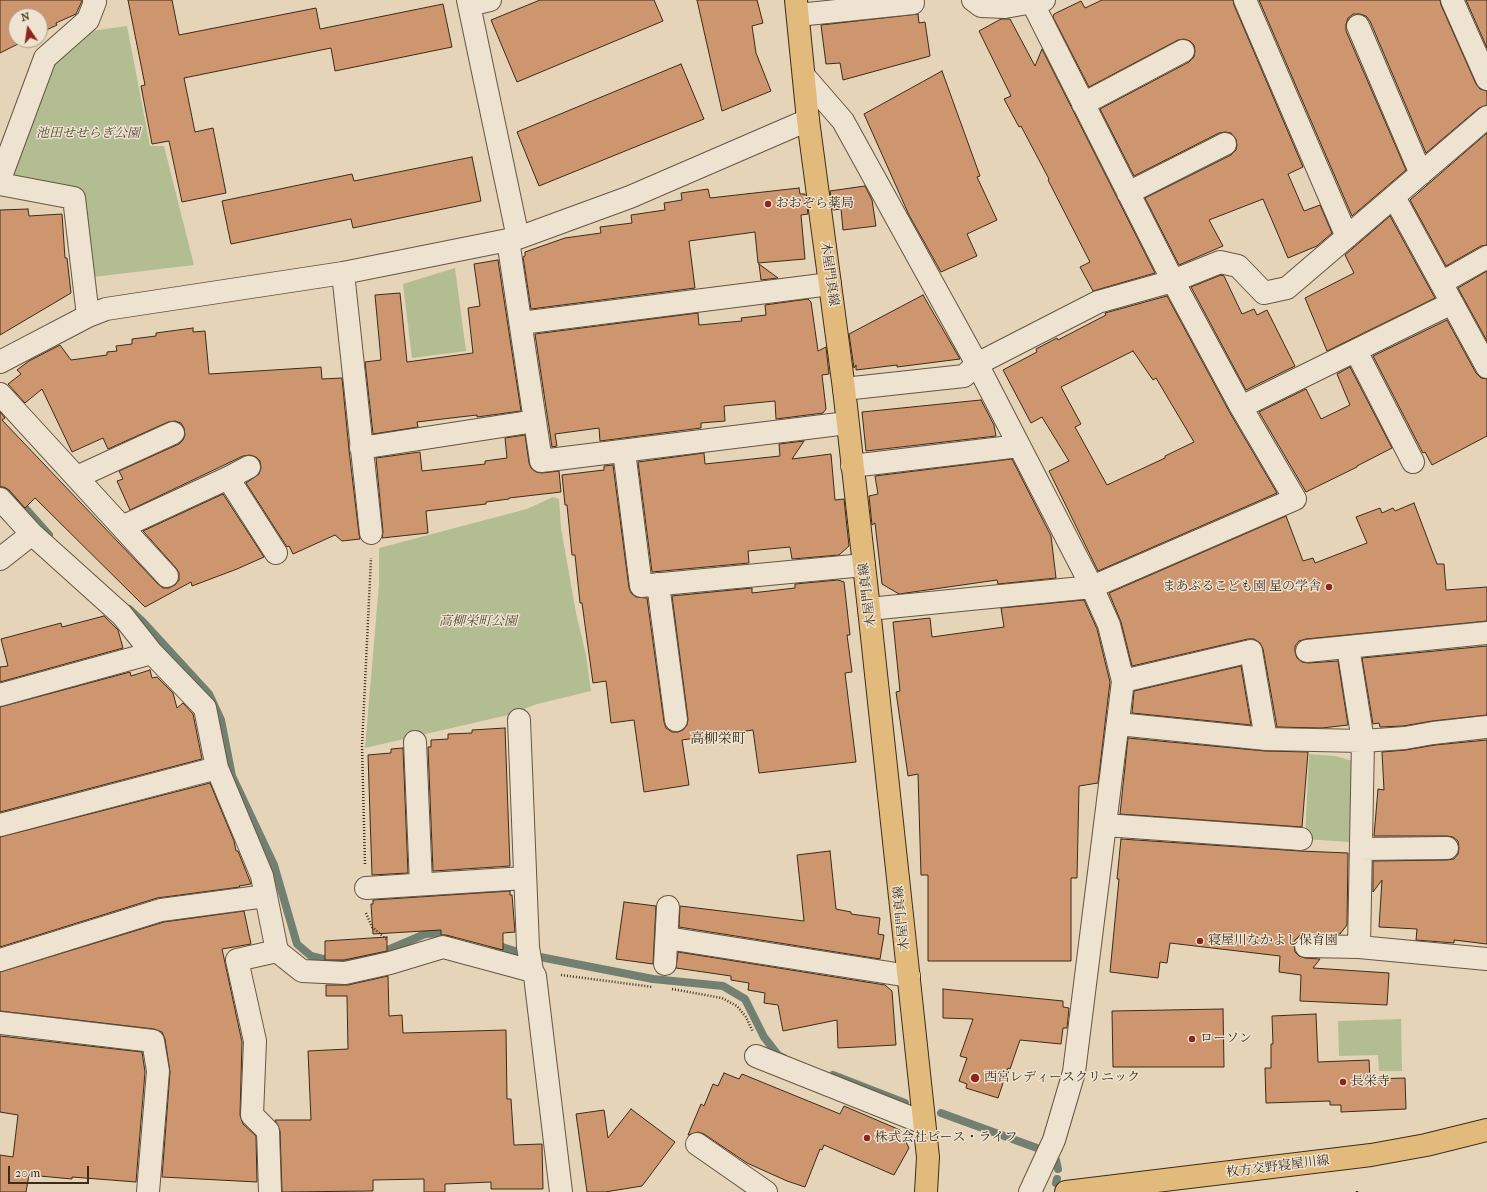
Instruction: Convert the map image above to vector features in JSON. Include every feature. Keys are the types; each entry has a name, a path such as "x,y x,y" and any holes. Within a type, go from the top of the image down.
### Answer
{"main road":[{"name":"木屋門真線","path":"797,8 808,120 844,389 909,976 928,1157 926,1192"},
{"name":"枚方交野寝屋川線","path":"1066,1192 1370,1155 1426,1145 1487,1130"},
{"name":"枚方交野寝屋川線","path":"1171,1192 1347,1171 1440,1156 1487,1146"}],"street":[{"path":"88,316 74,198 1,173 45,58 88,20 95,2 94,0"},
{"path":"490,0 468,2 513,239 521,323 541,461 847,423"},
{"path":"869,609 1092,587 1295,499 1242,407 1173,281 1128,194 1083,104 1038,1 1005,7 981,6 972,0"},
{"path":"1245,0 1347,237"},
{"path":"1452,0 1487,79"},
{"path":"797,8 913,3"},
{"path":"1358,26 1421,174"},
{"path":"1083,104 1183,51"},
{"path":"804,76 843,121 977,364 1092,587 1109,625 1123,681 1074,1072 1054,1140 1030,1192"},
{"path":"844,389 964,376 977,364 1098,302 1173,281 1220,262 1238,266 1264,293 1287,288 1487,117"},
{"path":"0,362 88,316 106,309 343,273 513,239 630,197 808,120"},
{"path":"1128,194 1225,144"},
{"path":"1394,197 1487,367"},
{"path":"1441,283 1487,257"},
{"path":"343,273 371,533"},
{"path":"521,323 830,284"},
{"path":"1242,407 1452,303"},
{"path":"1356,351 1412,462"},
{"path":"0,394 167,576"},
{"path":"361,448 535,421"},
{"path":"77,477 173,433"},
{"path":"852,466 1019,446"},
{"path":"624,451 641,586 864,565"},
{"path":"122,527 249,467"},
{"path":"228,478 276,553"},
{"path":"0,499 32,534 122,615 152,653 205,708 217,768 262,876 277,951 302,971 345,973 390,963 443,947 532,971"},
{"path":"0,559 32,534"},
{"path":"658,584 676,720"},
{"path":"1307,651 1487,633"},
{"path":"1348,647 1363,741 1359,947"},
{"path":"1123,681 1251,650 1266,739"},
{"path":"0,695 152,653"},
{"path":"519,720 528,947 532,971 535,976 561,1192"},
{"path":"1118,724 1266,739 1363,741 1406,738 1433,733 1487,727"},
{"path":"415,742 421,884"},
{"path":"0,825 217,768"},
{"path":"1105,825 1300,839"},
{"path":"1360,849 1447,848"},
{"path":"366,888 525,878"},
{"path":"0,960 161,910 266,896"},
{"path":"665,964 668,907"},
{"path":"667,938 909,976"},
{"path":"1306,946 1359,947 1487,959"},
{"path":"270,1192 268,1131 252,1115 255,1041 237,960 277,951"},
{"path":"0,1023 153,1041 158,1071 148,1192"},
{"path":"762,1059 924,1123"},
{"path":"697,1144 766,1192"}],"path":[{"path":"371,533 372,547 362,746 366,915 372,927 389,941"},
{"path":"532,971 654,987"},
{"path":"668,989 722,998 737,1006 746,1017 762,1059"}],"green space":[{"name":"池田せせらぎ公園","path":"127,26 150,146 164,146 194,265 93,277 82,193 7,181 53,64 91,31"},
{"path":"455,268 466,351 412,358 403,284"},
{"name":"高柳栄町公園","path":"553,497 559,499 561,528 576,613 586,655 591,691 537,704 508,715 365,748 379,584 379,548 527,509"},
{"path":"1309,754 1335,756 1353,761 1350,842 1305,839"},
{"path":"1401,1019 1402,1071 1379,1071 1378,1055 1339,1056 1338,1021"}],"building":[{"path":"0,0 82,0 76,14 56,23 57,25 48,29 48,8 8,8 8,48 10,48 0,53"},
{"path":"128,0 172,0 179,35 316,8 320,29 443,4 452,47 335,71 331,48 184,78 195,132 213,128 226,193 182,202 169,141 152,144 141,86 145,85"},
{"path":"540,0 654,0 663,21 517,82 491,20"},
{"path":"697,0 757,0 763,23 752,26 756,53 771,91 722,111"},
{"path":"1102,0 1233,0 1303,167 1288,174 1304,211 1320,205 1332,233 1317,246 1288,258 1263,199 1209,220 1223,246 1179,265 1145,198 1231,155 1236,150 1236,139 1231,133 1219,133 1134,176 1100,109 1189,62 1194,57 1194,45 1190,41 1184,39 1178,40 1089,87 1053,17 1054,14 1081,1 1085,8"},
{"path":"1259,0 1440,0 1476,84 1480,89 1487,91 1487,105 1479,108 1426,153 1370,21 1366,16 1360,14 1353,14 1348,18 1346,31 1406,170 1352,216"},
{"path":"1466,0 1487,0 1487,48"},
{"path":"918,14 919,23 925,22 930,56 843,80 840,63 826,64 821,25"},
{"path":"1001,19 1010,19 1035,66 1042,49 1155,273 1093,291 1080,267 1090,262 1048,180 1049,179 1021,126 1019,127 1004,99 1011,96 979,31"},
{"path":"681,64 704,119 539,186 517,132"},
{"path":"942,71 980,176 977,177 997,220 967,234 977,256 941,272 909,215 864,114"},
{"path":"1487,133 1487,245 1481,246 1446,266 1410,200"},
{"path":"472,157 481,201 353,228 351,219 231,244 222,201 352,174 354,181"},
{"path":"865,186 872,200 876,226 843,230 841,209 833,210 830,191"},
{"path":"799,188 800,194 805,194 808,214 801,215 805,259 758,263 755,232 689,241 695,288 531,309 523,257 525,256 525,252 565,238 601,233 600,227 632,223 631,215 665,210 664,203 682,200 681,193 708,189 710,198"},
{"path":"28,209 29,216 62,214 65,258 67,258 71,293 0,335 0,210"},
{"path":"1390,216 1435,298 1327,351 1305,298 1354,273 1345,255"},
{"path":"498,260 521,411 477,417 477,415 417,422 418,427 373,434 365,362 381,360 375,295 400,293 407,362 473,353 468,308 480,306 474,264"},
{"path":"759,264 778,278 761,280"},
{"path":"1487,271 1487,341 1458,288"},
{"path":"1221,275 1224,276 1242,314 1254,309 1257,315 1267,310 1295,366 1246,390 1191,287"},
{"path":"923,295 960,359 897,367 897,365 856,370 856,365 854,368 849,334"},
{"path":"1167,296 1230,413 1277,493 1098,571 1049,471 1069,461 1042,417 1031,423 1003,370 1037,352 1036,349 1057,338 1058,340 1106,315 1105,313","holes":["1133,351 1153,380 1156,378 1194,442 1165,456 1165,458 1107,485 1075,427 1081,424 1061,387"]},
{"path":"808,299 811,302 818,351 826,347 829,374 822,375 826,409 823,413 776,419 775,401 724,406 725,421 701,423 701,428 600,441 599,428 555,434 557,446 552,447 535,334 698,313 699,325 742,321 741,318 766,315 765,305"},
{"path":"1447,320 1476,373 1481,378 1487,379 1487,436 1432,465 1425,452 1423,453 1373,356"},
{"path":"193,328 193,332 205,331 209,374 321,367 322,379 342,378 360,539 342,541 335,535 293,554 246,483 259,474 261,468 260,461 256,457 250,455 243,456 130,510 117,481 123,479 119,471 179,444 185,435 184,428 181,423 175,421 168,422 108,449 103,438 72,452 42,389 25,403 8,384 21,374 17,370 29,361 60,345 71,360 107,355 107,352 117,351 116,346 132,344 132,339 156,336 156,333"},
{"path":"1350,367 1392,448 1306,492 1259,412 1306,389 1321,419 1350,405 1337,374"},
{"path":"981,400 994,425 996,436 866,451 862,412"},
{"path":"0,412 5,418 2,420 163,588 169,588 175,585 179,580 179,573 143,531 223,494 264,557 192,586 191,582 145,607 35,498 25,508 9,490 4,487 0,487"},
{"path":"525,435 531,468 536,472 542,473 559,471 561,492 509,498 486,502 486,504 426,511 428,533 382,538 383,532 376,458 420,452 422,471 485,464 485,461 507,458 505,438"},
{"path":"804,441 792,459 831,454 835,500 844,499 849,546 839,555 792,559 790,547 748,551 749,563 652,572 638,462 704,453 705,464 780,456 779,444"},
{"path":"1012,459 1051,536 1056,578 998,584 997,580 899,594 882,584 875,523 872,525 869,496 878,494 875,476"},
{"path":"613,465 629,588 631,593 636,597 647,598 666,728 672,732 683,730 687,725 688,719 672,596 752,588 752,593 795,588 795,584 838,580 844,582 850,635 847,635 852,672 845,673 856,762 759,773 753,730 682,740 689,785 644,792 634,720 611,723 606,681 593,683 582,603 580,603 575,555 572,555 567,505 565,505 562,475 604,470 604,466"},
{"path":"1414,503 1437,564 1444,564 1446,590 1487,587 1487,621 1306,639 1299,641 1295,646 1295,652 1297,658 1302,662 1338,661 1348,725 1322,728 1277,727 1263,649 1260,643 1254,639 1248,639 1132,666 1121,622 1109,593 1286,516 1303,561 1313,558 1315,563 1367,543 1356,517 1380,508 1382,513 1393,508 1395,511"},
{"path":"1084,600 1097,629 1110,682 1098,783 1079,786 1077,878 1071,878 1071,961 928,961 928,875 921,875 918,774 908,776 896,692 900,691 893,622 930,618 932,637 1004,627 1001,608"},
{"path":"104,616 118,630 123,648 0,682 0,667 8,666 1,639 61,623 62,627"},
{"path":"1487,646 1487,715 1403,726 1380,727 1379,723 1373,724 1362,658"},
{"path":"1241,666 1251,725 1132,713 1134,691"},
{"path":"150,670 152,678 157,677 173,693 177,708 183,703 193,714 202,759 0,812 0,707 130,672 131,676"},
{"path":"505,728 510,866 433,871 428,747 431,747 431,740 448,739 448,734 472,733 472,730"},
{"path":"1128,738 1265,751 1308,752 1302,827 1120,814"},
{"path":"1487,740 1487,944 1454,940 1454,943 1416,940 1417,929 1379,927 1382,880 1373,892 1373,861 1454,859 1458,854 1459,848 1458,841 1453,837 1447,836 1374,836 1378,789 1384,790 1382,752"},
{"path":"403,748 408,873 372,875 368,755 391,753 391,749"},
{"path":"210,783 234,841 236,851 238,851 251,884 239,886 240,887 157,898 0,947 0,837"},
{"path":"1121,839 1348,853 1347,925 1340,934 1300,935 1295,940 1295,952 1299,956 1305,958 1320,959 1313,968 1389,973 1387,1005 1300,1001 1301,975 1279,972 1280,956 1170,943 1167,963 1160,962 1158,978 1110,972 1119,879 1117,879"},
{"path":"830,851 836,909 851,912 851,914 880,918 878,934 884,935 880,959 679,927 680,906 804,921 797,855"},
{"path":"510,891 510,895 512,895 515,932 503,933 503,950 441,935 441,930 373,934 371,904 373,904 373,900"},
{"path":"624,902 656,906 653,964 616,959"},
{"path":"244,911 251,944 222,949 242,1042 240,1115 243,1124 256,1136 257,1182 162,1177 170,1072 165,1039 162,1032 154,1029 0,1011 0,972 164,922"},
{"path":"387,937 387,951 344,960 325,960 325,941"},
{"path":"678,952 885,985 892,991 896,1045 838,1048 837,1020 783,1031 778,1005 764,1003 765,993 748,990 749,983 731,980 731,976 676,968"},
{"path":"388,976 389,1016 402,1015 403,1033 506,1030 507,1099 511,1099 514,1145 542,1144 543,1189 491,1189 491,1182 445,1184 445,1192 424,1192 424,1179 373,1180 373,1191 282,1192 280,1131 275,1120 311,1120 308,1051 348,1049 347,996 326,996 326,985 348,985"},
{"path":"943,989 1063,1001 1063,1007 1069,1008 1067,1028 1063,1028 1061,1044 1020,1040 1010,1069 1008,1068 998,1098 966,1088 967,1084 959,1081 967,1058 960,1056 973,1019 943,1018"},
{"path":"1223,1009 1224,1067 1113,1067 1112,1011"},
{"path":"1316,1014 1318,1062 1369,1060 1370,1079 1405,1078 1406,1109 1341,1112 1341,1105 1330,1105 1330,1101 1266,1103 1265,1068 1271,1068 1271,1044 1273,1044 1272,1016"},
{"path":"0,1036 142,1052 145,1072 136,1182 29,1175 26,1192 0,1192 0,1155 13,1157 18,1115 0,1112"},
{"path":"724,1073 739,1079 742,1074 840,1114 844,1106 900,1130 909,1148 894,1175 824,1145 822,1150 820,1149 805,1187 787,1181 747,1163 704,1134 698,1132 688,1135 701,1104 704,1106 713,1084 718,1086"},
{"path":"631,1109 675,1142 642,1186 605,1192 587,1192 576,1114 604,1110 608,1138"}],"waterway":[{"path":"0,480 49,535"},
{"path":"129,609 143,622 209,694 221,720 232,776 274,865 297,944 311,956 331,961 354,961 376,955 425,934 451,934"},
{"path":"493,944 518,952"},
{"path":"540,957 653,979 723,986 745,999 764,1037 778,1055 784,1058"},
{"path":"833,1075 905,1103"},
{"path":"941,1113 1037,1148"},
{"path":"1056,1160 1058,1169"},
{"path":"1056,1183 1057,1179"}],"place":[{"name":"おおぞら薬局","path":"768,204"},
{"name":"まあぶるこども園 星の学舎","path":"1329,587"},
{"name":"寝屋川なかよし保育園","path":"1200,941"},
{"name":"ローソン","path":"1192,1039"},
{"name":"西宮レディースクリニック","path":"975,1078"},
{"name":"長栄寺","path":"1343,1082"},
{"name":"株式会社ピース・ライフ","path":"867,1138"}],"district":[{"name":"高柳栄町","path":"718,740"}]}
